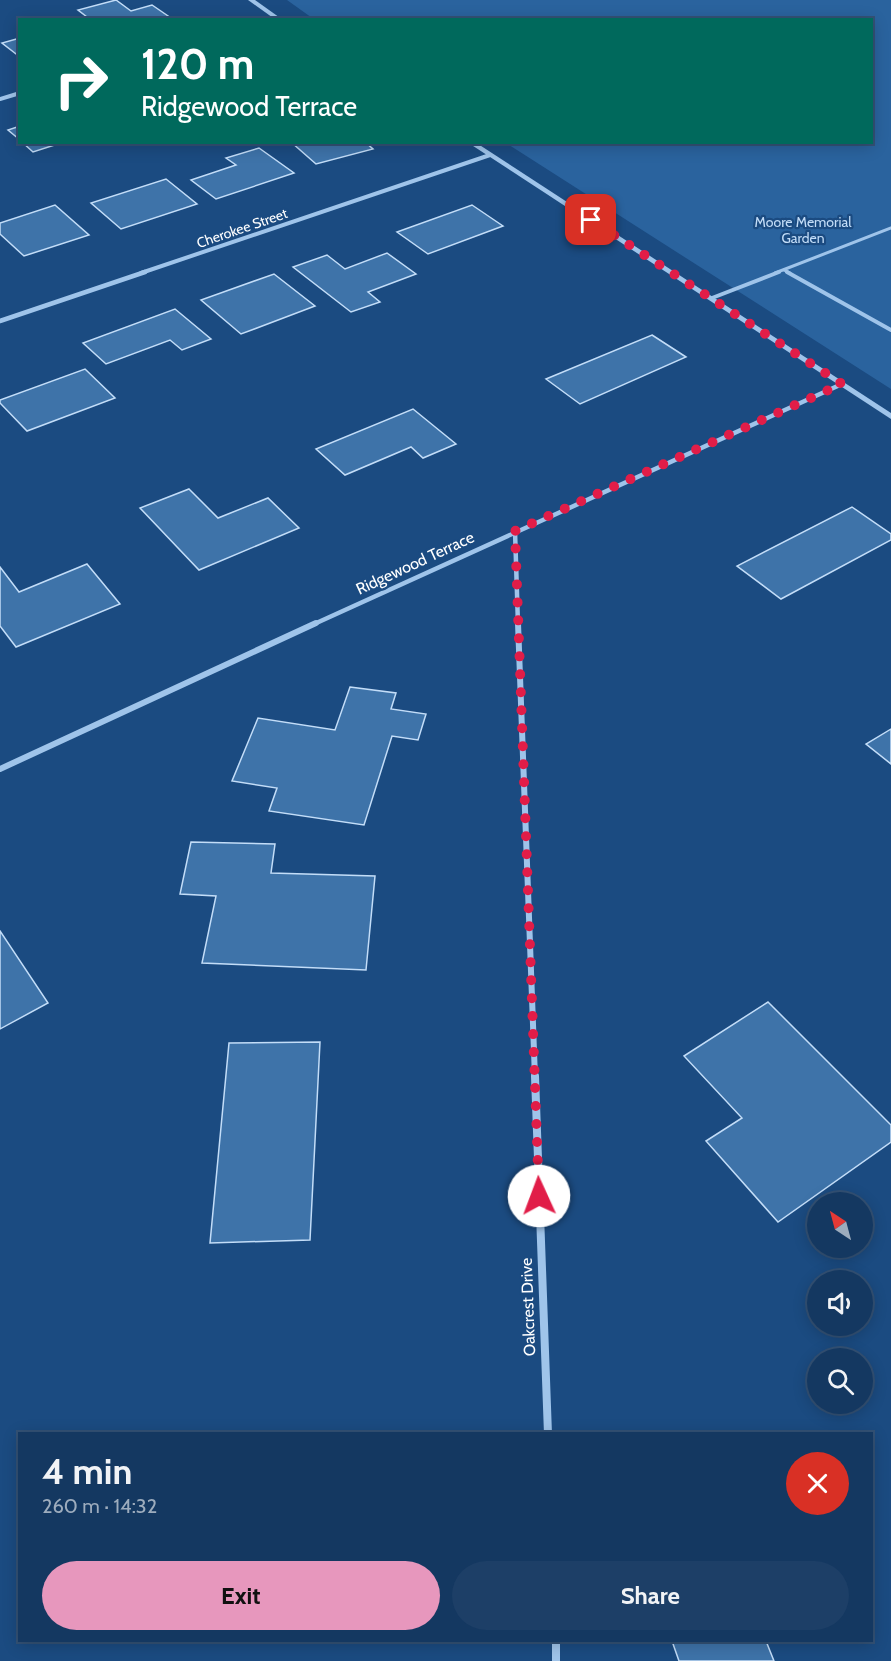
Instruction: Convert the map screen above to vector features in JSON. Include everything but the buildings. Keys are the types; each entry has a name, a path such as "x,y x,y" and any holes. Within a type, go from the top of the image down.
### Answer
{"street":[{"path":"251,0 278,18"},
{"path":"0,99 18,94"},
{"path":"473,144 891,417"},
{"name":"Cherokee Street","path":"0,321 490,155"},
{"name":"Ridgewood Terrace","path":"0,769 515,531 842,384"},
{"name":"Oakcrest Drive","path":"515,531 548,1432"},
{"path":"556,1642 556,1661"}],"lane":[{"path":"712,298 891,228"},
{"path":"784,270 891,330"}],"green space":[{"name":"Moore Memorial Garden","path":"287,0 891,0 891,389 508,144 873,144 873,18 312,18"}],"route":[{"path":"539,1196 515,531 842,384 591,220"}]}
